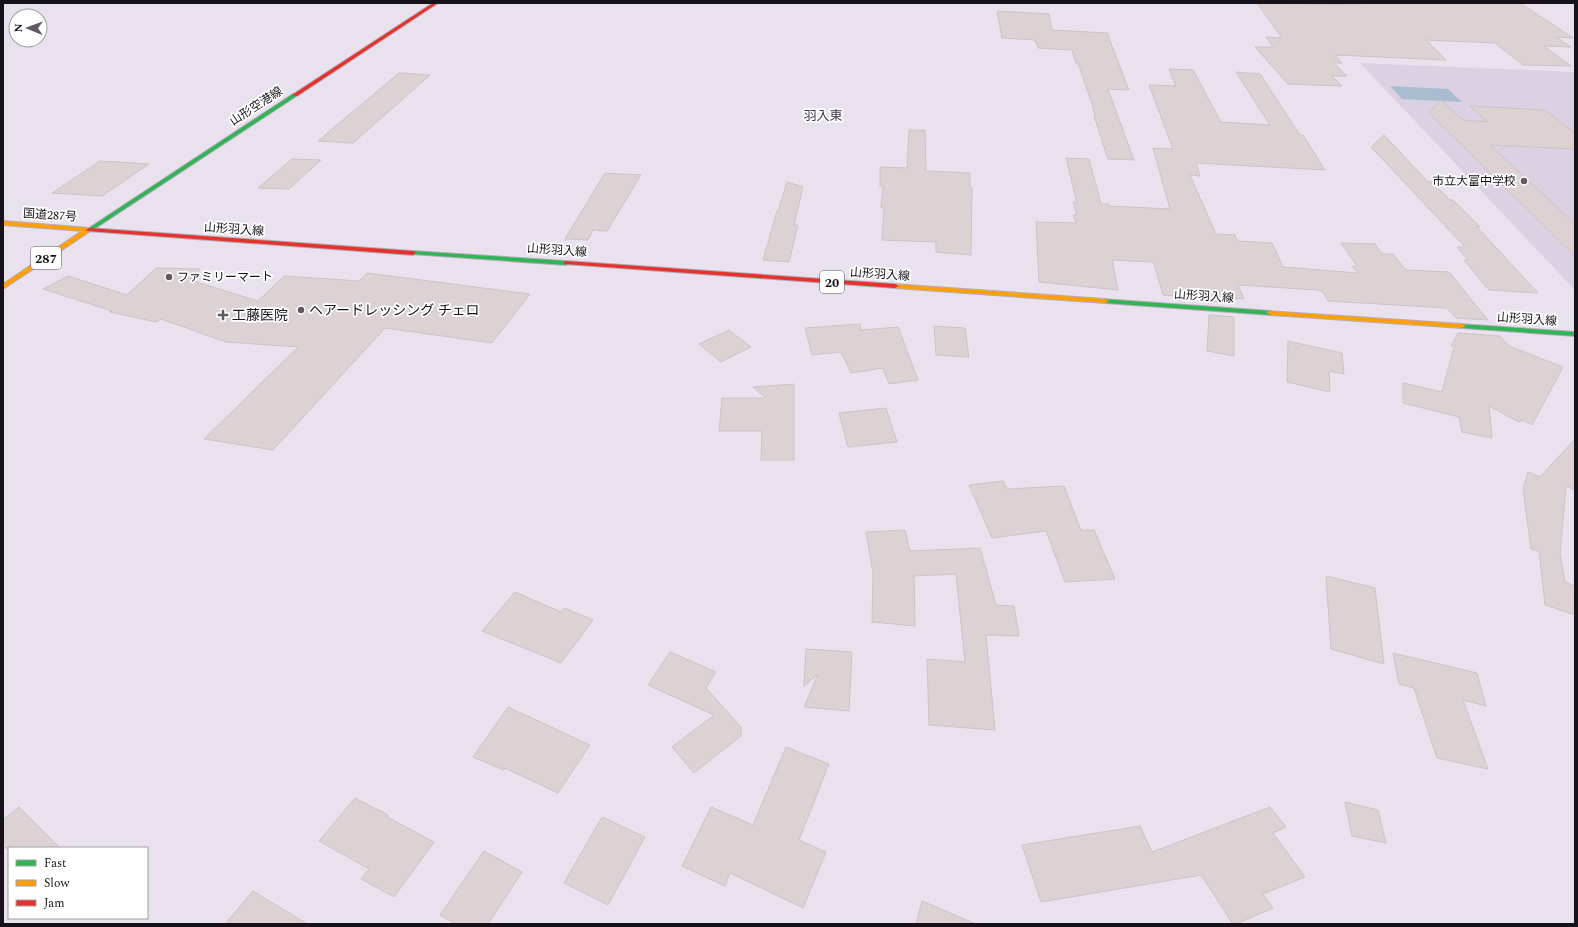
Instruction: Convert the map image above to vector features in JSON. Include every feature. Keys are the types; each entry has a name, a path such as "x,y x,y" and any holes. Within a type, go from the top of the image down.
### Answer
{"main road":[{"name":"山形空港線","path":"88,230 436,3"},
{"name":"国道287号","path":"3,223 88,230"},
{"name":"国道287号","path":"3,287 88,230"},
{"name":"山形羽入線","path":"88,230 326,248 541,261 1575,334"}],"shaded area":[{"name":"市立大富中学校","path":"1360,63 1575,72 1575,290"}],"water":[{"path":"1390,86 1448,89 1462,102 1402,99"}],"building":[{"path":"1257,3 1362,5 1360,3 1520,3 1573,38 1556,37 1571,47 1544,46 1571,66 1523,65 1495,43 1426,40 1446,60 1335,55 1342,63 1334,63 1347,76 1332,76 1342,86 1288,84 1255,47 1273,47 1266,37 1282,38"},
{"path":"997,11 1049,14 1052,30 1107,33 1129,90 1108,89 1134,160 1108,159 1094,116 1092,104 1072,50 1038,48 1035,40 1002,38"},
{"path":"1169,69 1193,70 1221,122 1270,125 1236,72 1260,74 1300,135 1303,135 1325,170 1196,163 1200,176 1190,175 1216,234 1235,235 1237,241 1272,243 1283,267 1358,273 1352,266 1357,266 1341,243 1375,244 1382,254 1393,254 1406,270 1449,272 1488,320 1456,318 1447,308 1328,301 1323,292 1317,290 1238,285 1244,299 1233,298 1233,303 1209,301 1209,299 1163,295 1154,264 1151,262 1112,260 1118,290 1039,282 1036,222 1076,223 1073,215 1077,215 1073,202 1077,203 1066,158 1089,159 1101,204 1108,204 1109,206 1170,209 1153,148 1173,149 1149,85 1176,86"},
{"path":"399,73 430,75 353,143 318,141"},
{"path":"1441,100 1463,120 1487,122 1470,106 1545,110 1575,133 1575,149 1490,145 1575,224 1575,256 1429,113"},
{"path":"909,130 925,130 926,171 970,173 970,187 972,188 971,255 936,252 936,242 882,240 884,208 881,208 883,186 880,186 880,167 907,168"},
{"path":"1384,135 1428,182 1432,182 1450,200 1453,200 1480,227 1477,227 1538,293 1489,290 1464,260 1468,260 1457,247 1465,247 1371,147"},
{"path":"292,159 321,160 289,189 258,188"},
{"path":"100,161 149,164 102,196 52,193"},
{"path":"605,173 641,175 607,231 593,230 588,240 565,239"},
{"path":"787,182 803,187 794,225 798,225 789,262 763,260 777,211"},
{"path":"156,268 200,269 190,280 258,301 284,276 359,281 367,273 530,294 492,343 385,328 273,450 204,439 298,347 226,342 161,319 156,322 110,312 112,311 43,289 68,276 127,295"},
{"path":"1209,315 1234,317 1234,356 1207,351"},
{"path":"860,324 861,330 898,327 918,380 889,384 883,368 851,373 841,352 812,355 805,328"},
{"path":"934,326 965,328 969,357 936,355"},
{"path":"729,330 751,347 721,362 699,344"},
{"path":"1458,333 1500,336 1509,346 1563,367 1532,425 1523,420 1519,422 1489,406 1492,438 1462,432 1459,417 1403,403 1403,383 1442,392 1454,347 1451,346"},
{"path":"1288,341 1342,353 1344,374 1329,371 1330,392 1287,382"},
{"path":"794,384 794,460 761,460 762,431 719,431 722,398 766,398 753,387"},
{"path":"886,408 897,442 848,447 839,413"},
{"path":"1575,439 1575,490 1566,486 1560,554 1565,582 1575,586 1575,615 1545,605 1539,551 1531,549 1523,489 1528,472 1540,477"},
{"path":"1003,481 1007,489 1064,486 1081,530 1094,530 1115,579 1065,582 1046,531 992,538 969,485"},
{"path":"905,530 910,551 980,548 996,605 1014,606 1019,636 986,635 995,730 929,725 927,659 965,662 956,574 914,576 915,626 872,622 873,573 866,532"},
{"path":"1326,576 1375,588 1384,664 1331,649"},
{"path":"515,592 561,612 564,608 593,620 561,663 482,631"},
{"path":"806,649 852,652 849,711 804,707 818,674 804,686"},
{"path":"670,652 716,672 706,688 741,727 741,736 694,773 672,747 714,715 648,685"},
{"path":"1393,653 1477,673 1486,706 1463,700 1488,769 1437,758 1414,688 1399,684"},
{"path":"508,707 590,745 558,793 505,768 504,770 473,757"},
{"path":"786,747 829,764 799,840 826,852 803,908 730,873 725,886 682,866 711,807 753,825"},
{"path":"355,798 388,815 387,817 434,842 394,897 361,879 369,869 319,841"},
{"path":"1345,802 1378,810 1386,843 1352,836"},
{"path":"19,807 59,847 3,848 3,820"},
{"path":"1270,807 1286,827 1273,833 1305,877 1263,894 1273,908 1236,924 1233,924 1201,875 1041,902 1022,845 1140,826 1152,852"},
{"path":"602,817 645,837 608,905 564,883"},
{"path":"484,851 522,872 488,924 456,924 440,915"},
{"path":"253,891 307,924 225,924"},
{"path":"922,901 976,924 916,924"}],"traffic: fast":[{"path":"89,230 295,95"},
{"path":"413,253 566,263"},
{"path":"1105,301 1271,313"},
{"path":"1462,326 1575,334"}],"traffic: slow":[{"path":"3,223 89,230"},
{"path":"3,287 89,230"},
{"path":"895,286 1105,301"},
{"path":"1271,313 1462,326"}],"traffic: jam":[{"path":"295,95 436,3"},
{"path":"89,230 413,253"},
{"path":"566,263 895,286"}],"place":[{"name":"市立大富中学校","path":"1524,181"},
{"name":"ファミリーマート","path":"169,277"},
{"name":"ヘアードレッシング チェロ","path":"301,310"},
{"name":"工藤医院","path":"223,315"}],"district":[{"name":"羽入東","path":"823,115"}]}
